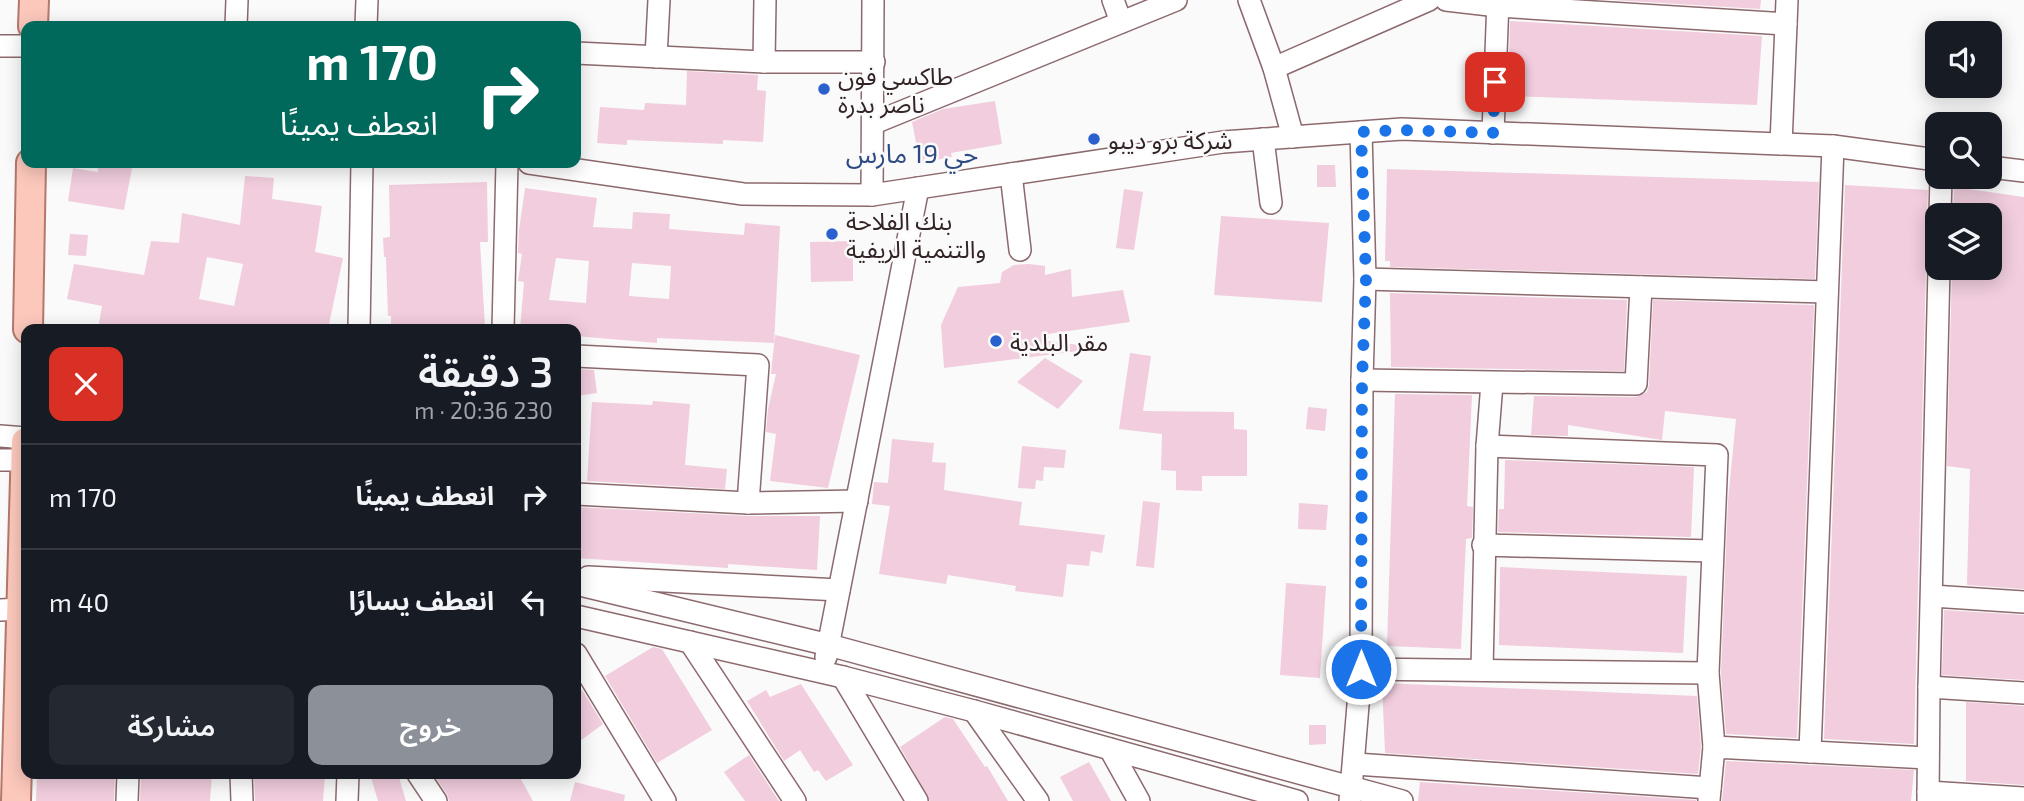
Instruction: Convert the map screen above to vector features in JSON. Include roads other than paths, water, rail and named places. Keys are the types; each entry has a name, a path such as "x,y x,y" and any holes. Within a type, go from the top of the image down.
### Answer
{"main road":[{"path":"33,21 34,0"},
{"path":"28,324 31,168"},
{"path":"21,510 11,610 21,722"},
{"path":"16,801 21,744"}],"street":[{"path":"236,21 237,0"},
{"path":"366,21 367,0"},
{"path":"656,57 659,0"},
{"path":"764,62 765,0"},
{"path":"872,195 873,0"},
{"path":"1113,0 1121,22"},
{"path":"874,123 1176,0"},
{"path":"1249,0 1293,137"},
{"path":"1273,68 1429,0"},
{"path":"1446,0 1786,24"},
{"path":"1781,144 1787,0"},
{"path":"1493,133 1498,3"},
{"path":"0,46 21,46"},
{"path":"581,53 764,62 874,62"},
{"path":"564,168 743,194 872,195 1223,142 1402,130 1833,146 1925,158"},
{"path":"1351,794 1361,669 1362,380 1366,279 1361,132"},
{"path":"1263,139 1271,203"},
{"path":"1810,752 1833,146"},
{"path":"359,324 362,168"},
{"path":"503,324 507,168"},
{"path":"2002,168 2024,171"},
{"path":"1011,174 1020,250"},
{"path":"917,801 833,675 829,645 918,188"},
{"path":"1366,279 1827,292"},
{"path":"1939,280 1928,687 1928,796 2024,798"},
{"path":"1362,380 1636,384 1641,287"},
{"path":"581,356 758,365 748,503"},
{"path":"1482,670 1483,545 1492,383"},
{"path":"0,436 21,439"},
{"path":"1355,764 1709,794 1714,747 1708,673 1717,454 1487,446"},
{"path":"0,460 21,460"},
{"path":"581,494 748,503 857,501"},
{"path":"1483,545 1712,551"},
{"path":"581,577 839,590"},
{"path":"581,585 829,645 1351,794 1402,801"},
{"path":"1931,596 2024,602"},
{"path":"581,617 833,675 974,711 1297,801"},
{"path":"690,642 794,801"},
{"path":"581,662 665,801"},
{"path":"1361,669 1708,673"},
{"path":"1928,687 2024,693"},
{"path":"974,711 1038,801"},
{"path":"1714,747 1928,758"},
{"path":"1110,749 1139,801"},
{"path":"127,801 128,779"},
{"path":"242,779 242,801"},
{"path":"347,801 348,779"},
{"path":"421,779 436,801"}],"place":[{"name":"طاكسي فون ناصر بدرة","path":"824,89"},
{"name":"شركة برو ديبو","path":"1094,139"},
{"name":"بنك الفلاحة والتنمية الريفية","path":"832,234"},
{"name":"مقر البلدية","path":"996,341"}],"district":[{"name":"حي 19 مارس","path":"912,152"}]}
